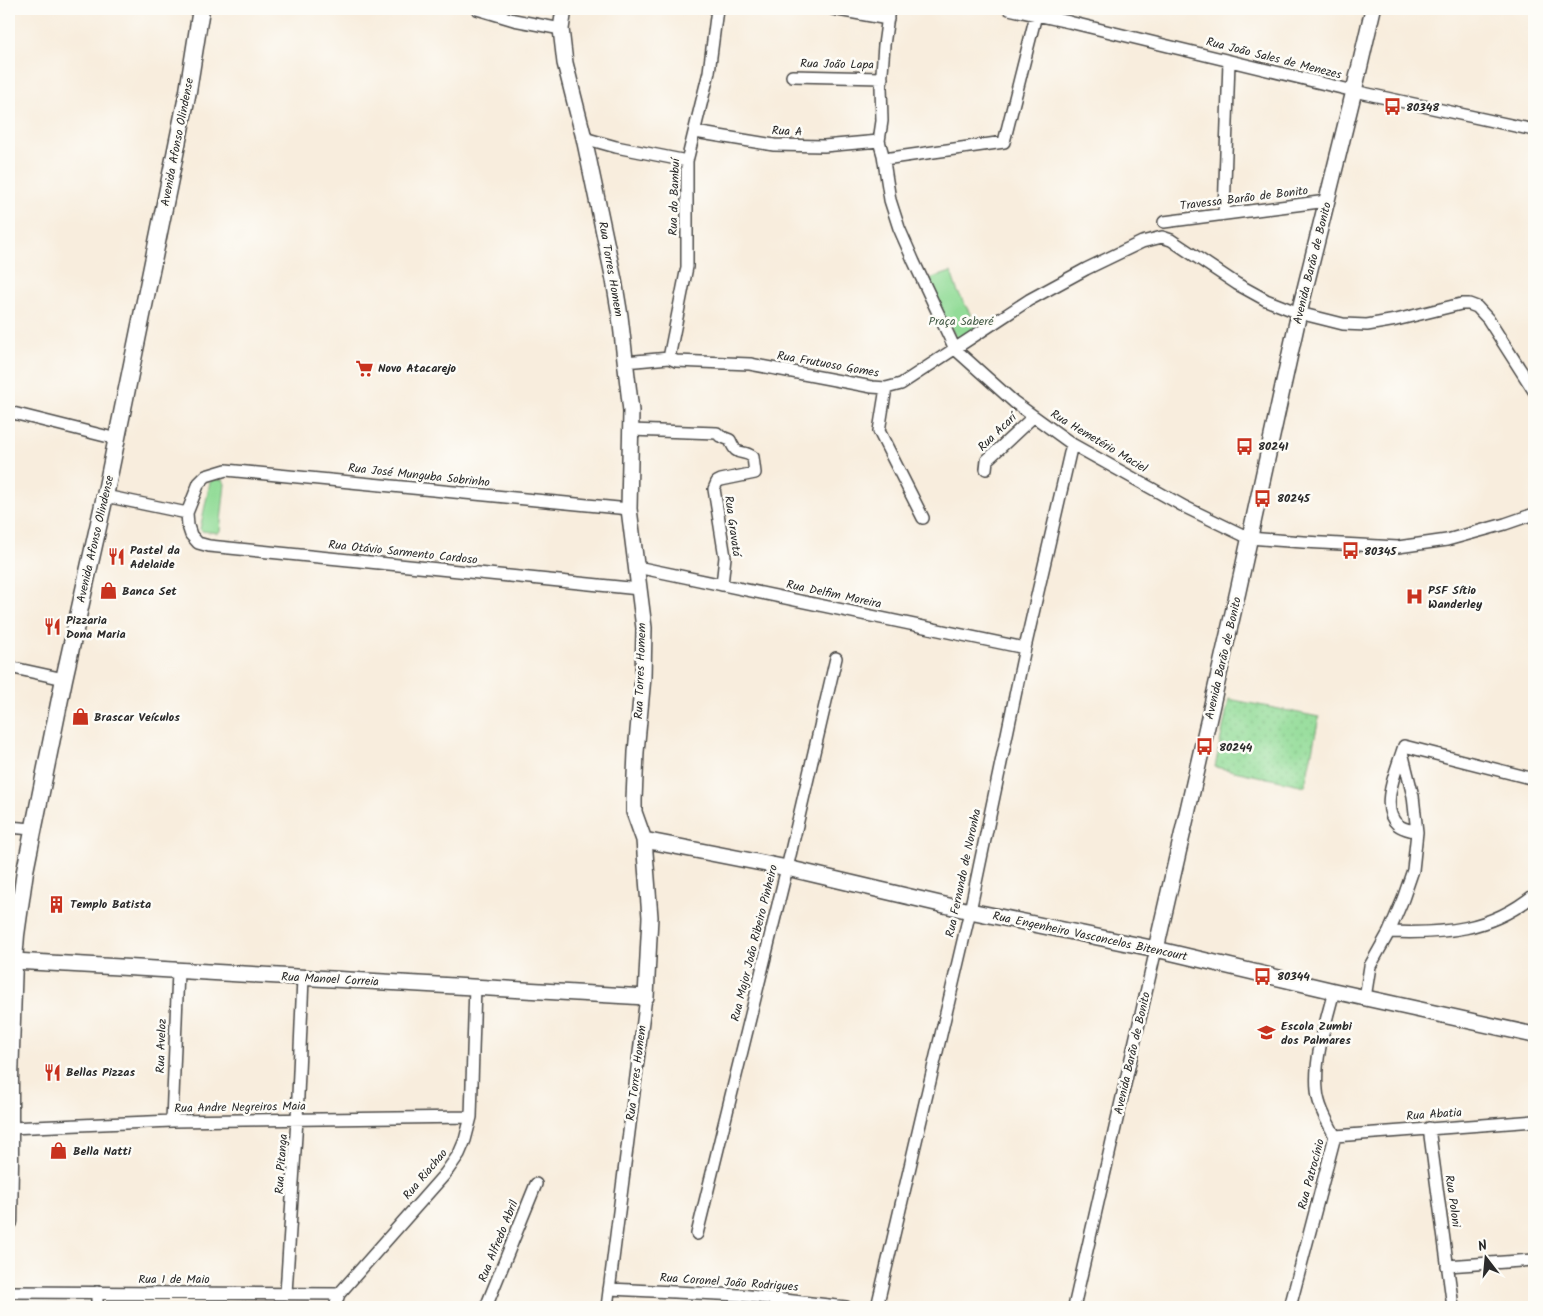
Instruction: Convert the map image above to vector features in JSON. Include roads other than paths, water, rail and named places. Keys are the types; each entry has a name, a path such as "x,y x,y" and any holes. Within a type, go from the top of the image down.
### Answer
{"main road":[{"name":"Avenida Afonso Olindense","path":"9,1222 10,1049 14,960 12,935 32,828 105,496 188,91 201,9"}],"street":[{"path":"477,9 514,20 561,29"},
{"name":"Rua Torres Homem","path":"564,9 561,29 565,63 584,138 620,316 630,411 629,509 644,628 643,677 636,752 634,812 644,840 650,917 646,997 606,1307"},
{"name":"Rua do Bambuí","path":"669,358 687,267 687,161 709,72 718,9"},
{"path":"833,9 889,14"},
{"name":"Rua João Sales de Menezes","path":"1009,9 1354,92 1534,130"},
{"name":"Avenida Barão de Bonito","path":"1074,1307 1238,591 1299,313 1373,9"},
{"name":"Rua Hemetério Maciel","path":"889,14 882,78 882,121 879,141 884,158 890,200 899,228 955,349 1014,402 1072,444 1185,507 1249,538 1398,547 1447,540 1534,514"},
{"path":"884,158 1004,142 1036,15"},
{"path":"1224,214 1229,61"},
{"name":"Rua João Lapa","path":"792,76 882,78"},
{"name":"Rua A","path":"695,132 774,145 824,146 879,141"},
{"path":"584,138 616,147 687,161"},
{"name":"Travessa Barão de Bonito","path":"1164,222 1327,201"},
{"name":"Rua Frutuoso Gomes","path":"625,362 669,358 676,361 750,364 886,388 901,384 1029,300 1142,242 1156,238 1168,238 1237,284 1266,300 1299,313"},
{"path":"1299,313 1343,324 1367,325 1396,320 1454,305 1469,304 1477,307 1488,319 1534,391"},
{"path":"886,388 880,431 923,518"},
{"path":"9,412 116,439"},
{"name":"Rua Acarí","path":"986,469 987,460 1033,416"},
{"name":"Rua Gravatá","path":"630,430 717,433 730,440 735,450 739,453 749,454 753,457 755,473 721,480 717,482 714,489 726,557 722,585"},
{"name":"Rua Fernando de Noronha","path":"878,1307 970,911 1025,648 1072,444"},
{"name":"Rua José Munguba Sobrinho","path":"187,513 199,483 206,476 226,470 629,509"},
{"path":"105,496 187,513"},
{"name":"Rua Otávio Sarmento Cardoso","path":"187,513 191,535 198,543 209,546 639,589"},
{"name":"Rua Delfim Moreira","path":"637,567 1025,648"},
{"name":"Rua Major João Ribeiro Pinheiro","path":"697,1234 787,868 836,658"},
{"path":"9,667 64,679"},
{"path":"1403,749 1534,779"},
{"path":"1365,998 1370,966 1389,932 1404,899 1413,870 1417,832 1413,796 1403,749"},
{"path":"1403,749 1389,797 1390,807 1392,815 1399,826 1417,832"},
{"path":"9,827 32,828"},
{"name":"Rua Engenheiro Vasconcelos Bitencourt","path":"644,840 787,868 970,911 1156,949 1534,1035"},
{"path":"1389,932 1422,933 1457,930 1489,922 1520,907 1534,895"},
{"name":"Rua Manoel Correia","path":"14,960 646,997"},
{"name":"Rua Aveloz","path":"172,1121 178,971"},
{"name":"Rua Pitanga","path":"286,1293 298,1119 303,978"},
{"name":"Rua Riachao","path":"339,1294 445,1174 459,1154 465,1140 471,1116 475,986"},
{"name":"Rua Patrocínio","path":"1290,1307 1335,1136 1322,1111 1317,1091 1319,1058 1334,991"},
{"name":"Rua Andre Negreiros Maia","path":"10,1128 172,1121 471,1116"},
{"name":"Rua Abatia","path":"1335,1136 1534,1121"},
{"name":"Rua Poloni","path":"1429,1128 1453,1307"},
{"name":"Rua Alfredo Abril","path":"486,1307 536,1184"},
{"path":"1447,1266 1534,1260"},
{"name":"Rua Coronel João Rodrigues","path":"609,1289 740,1295 846,1307"},
{"name":"Rua 1 de Maio","path":"9,1292 339,1294"},
{"path":"97,1292 97,1307"},
{"path":"335,1307 339,1294"}],"place":[{"name":"80348","path":"1392,107"},
{"name":"Novo Atacarejo","path":"364,368"},
{"name":"80241","path":"1244,446"},
{"name":"80245","path":"1263,498"},
{"name":"80345","path":"1350,551"},
{"name":"Pastel da Adelaide","path":"116,557"},
{"name":"Banca Set","path":"108,591"},
{"name":"PSF Sítio Wanderley","path":"1414,597"},
{"name":"Pizzaria Dona Maria","path":"52,627"},
{"name":"Brascar Veículos","path":"80,717"},
{"name":"80244","path":"1205,747"},
{"name":"Templo Batista","path":"56,904"},
{"name":"80344","path":"1263,976"},
{"name":"Escola Zumbi dos Palmares","path":"1267,1033"},
{"name":"Bellas Pizzas","path":"52,1072"},
{"name":"Bella Natti","path":"59,1151"}],"park label":[{"name":"Praça Saberé","path":"961,321"}]}
